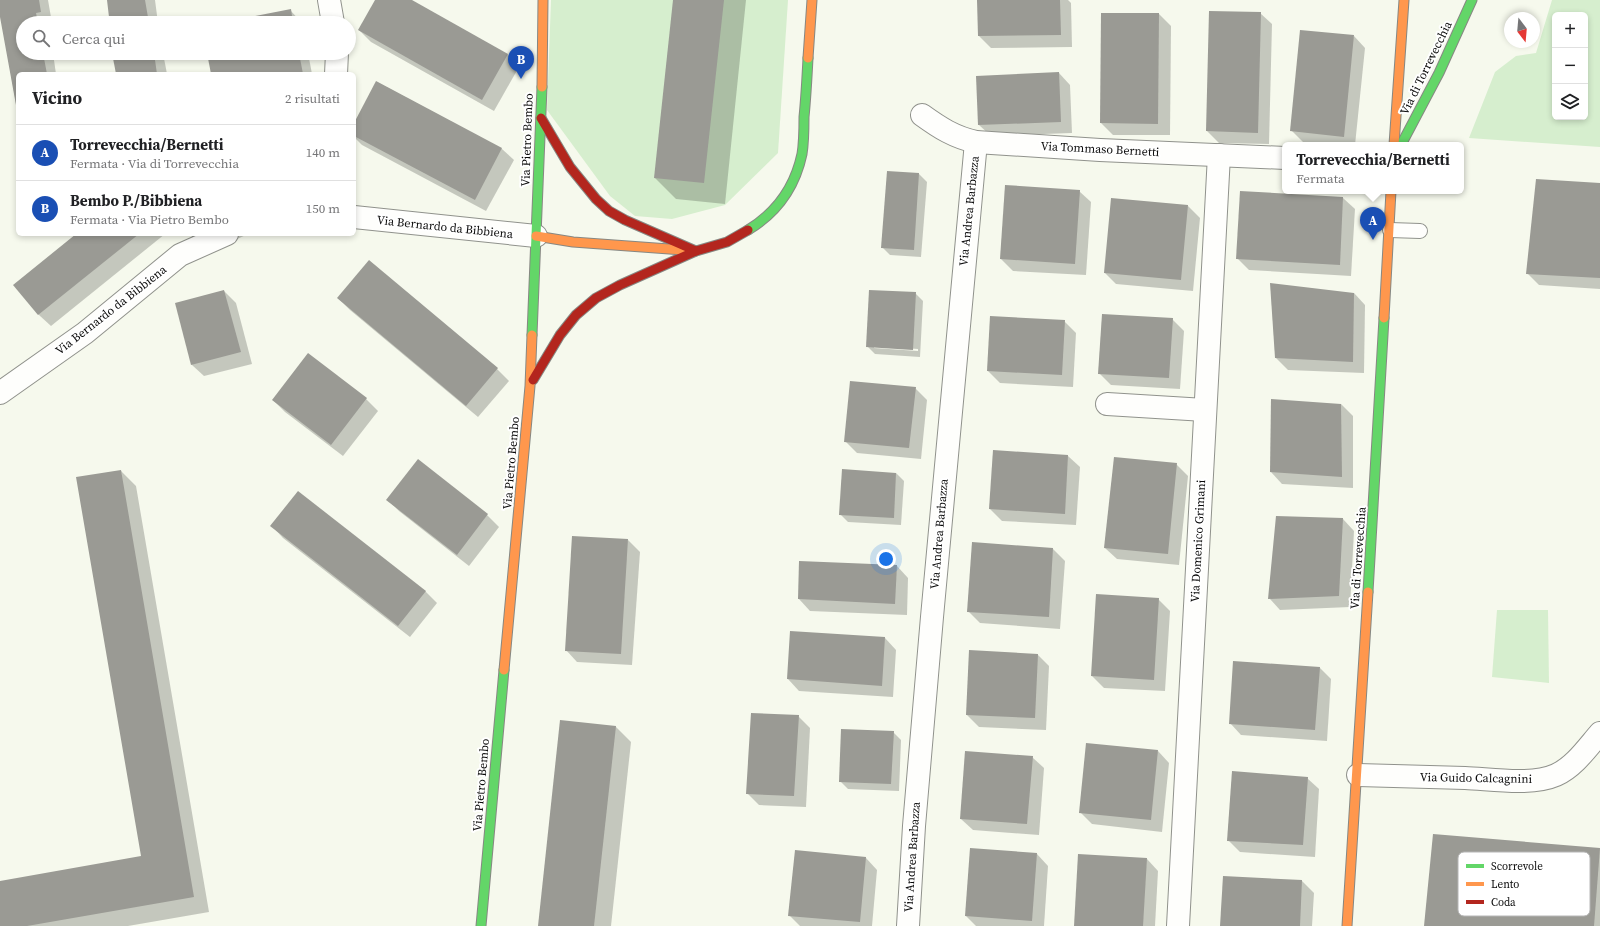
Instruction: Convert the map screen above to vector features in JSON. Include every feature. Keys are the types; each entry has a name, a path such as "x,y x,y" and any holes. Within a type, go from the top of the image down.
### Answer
{"street":[{"path":"329,0 332,16"},
{"name":"Via Pietro Bembo","path":"481,926 530,386 543,0"},
{"path":"530,386 544,357 568,323 592,302 622,284 696,251 720,245 740,235 758,223 781,200 796,174 802,153 812,0"},
{"name":"Via di Torrevecchia","path":"1394,142 1404,0"},
{"name":"Via di Torrevecchia","path":"1403,142 1439,73 1472,0"},
{"path":"336,72 337,60"},
{"name":"Via Tommaso Bernetti","path":"922,115 959,138 976,142 1282,158"},
{"path":"540,118 570,167 588,190 606,208 625,220 696,251"},
{"name":"Via Andrea Barbazza","path":"908,926 914,818 930,633 976,142"},
{"name":"Via Domenico Grimani","path":"1178,926 1219,155"},
{"name":"Via di Torrevecchia","path":"1347,926 1358,775 1391,194"},
{"name":"Via Bernardo da Bibbiena","path":"356,217 536,236"},
{"name":"Via Bernardo da Bibbiena","path":"0,393 85,333 180,255 223,236"},
{"path":"536,236 573,242 696,251"},
{"path":"1107,404 1205,410"},
{"name":"Via Guido Calcagnini","path":"1358,775 1515,780 1541,778 1556,775 1568,767 1578,759 1600,734"}],"lane":[{"path":"1390,230 1420,231"}],"green space":[{"path":"551,0 788,0 778,153 725,205 672,219 635,216 610,196 547,110"},
{"path":"1552,0 1600,0 1600,147 1469,138 1495,72 1516,56 1536,53 1538,48 1540,48 1540,40"},
{"path":"1497,610 1548,610 1549,683 1492,677"}],"building":[{"path":"0,0 39,0 41,12 36,13 37,16 16,16 16,60 44,60 47,72 16,72 16,105 0,17"},
{"path":"107,0 145,0 148,16 109,16"},
{"path":"375,0 412,0 508,54 482,100 358,30"},
{"path":"673,0 724,0 704,183 654,178"},
{"path":"977,0 1060,0 1061,35 978,36"},
{"path":"291,9 292,16 255,16"},
{"path":"1209,11 1261,12 1258,133 1206,131"},
{"path":"1101,13 1159,13 1158,124 1100,123"},
{"path":"1300,30 1354,35 1344,137 1290,131"},
{"path":"113,60 155,60 157,72 116,72"},
{"path":"208,60 300,60 303,72 211,72"},
{"path":"1059,72 1061,122 978,125 976,76"},
{"path":"376,81 502,148 475,200 356,137 356,119"},
{"path":"887,171 919,173 914,250 881,248"},
{"path":"1536,179 1600,183 1600,278 1526,274"},
{"path":"1005,185 1080,190 1075,264 1000,259"},
{"path":"1240,191 1343,197 1340,265 1236,259"},
{"path":"1111,198 1188,205 1181,280 1104,273"},
{"path":"74,236 137,236 38,315 13,285"},
{"path":"192,236 207,236 194,242"},
{"path":"369,260 498,368 466,406 337,298"},
{"path":"1270,283 1354,293 1353,362 1275,358"},
{"path":"224,290 241,352 191,365 175,303"},
{"path":"869,290 916,292 913,350 866,347"},
{"path":"1102,314 1173,318 1169,378 1098,374"},
{"path":"990,316 1065,320 1062,375 987,371"},
{"path":"308,353 367,398 331,445 272,400"},
{"path":"850,381 916,387 909,448 844,442"},
{"path":"1271,399 1341,404 1342,477 1270,472"},
{"path":"993,450 1068,455 1065,514 989,509"},
{"path":"1114,457 1177,463 1168,554 1104,548"},
{"path":"418,459 488,514 457,555 386,500"},
{"path":"842,469 896,473 894,518 839,515"},
{"path":"121,470 194,897 27,926 0,926 0,881 141,856 76,477"},
{"path":"298,491 426,591 398,626 270,526"},
{"path":"1276,516 1343,518 1339,596 1268,599"},
{"path":"572,536 628,539 621,654 565,651"},
{"path":"972,542 1053,548 1049,617 967,612"},
{"path":"799,561 897,565 895,604 798,599"},
{"path":"1096,594 1159,598 1154,680 1091,676"},
{"path":"790,631 885,637 882,686 787,679"},
{"path":"969,650 1038,654 1035,718 966,715"},
{"path":"1233,661 1320,667 1315,730 1229,724"},
{"path":"751,713 799,715 794,796 746,794"},
{"path":"560,720 616,726 594,926 538,926"},
{"path":"841,729 894,731 891,784 839,782"},
{"path":"1086,743 1158,750 1151,820 1079,813"},
{"path":"965,751 1033,756 1027,824 960,819"},
{"path":"1232,771 1308,777 1303,845 1227,841"},
{"path":"1433,834 1600,848 1594,926 1424,926"},
{"path":"970,848 1037,853 1032,921 965,916"},
{"path":"795,850 866,857 860,922 788,916"},
{"path":"1078,854 1147,858 1143,926 1074,926"},
{"path":"1223,876 1302,880 1300,926 1220,926"}],"traffic: fast":[{"path":"1403,142 1439,73 1472,0"},
{"path":"748,230 767,216 776,207 789,188 799,166 803,145 808,58"},
{"path":"532,335 542,87"},
{"path":"1368,592 1384,318"},
{"path":"481,926 504,670"}],"traffic: slow":[{"path":"542,87 543,0"},
{"path":"808,58 812,0"},
{"path":"1394,142 1404,0"},
{"path":"1384,318 1391,194"},
{"path":"536,236 573,242 683,250"},
{"path":"504,670 530,386 532,335"},
{"path":"1347,926 1368,592"}],"traffic: jam":[{"path":"541,118 570,167 596,199 609,211 625,220 696,251"},
{"path":"533,380 560,335 576,315 596,298 620,285 696,251 727,242 748,230"}],"place":[{"name":"Bembo P./Bibbiena","path":"521,79"},
{"name":"Torrevecchia/Bernetti","path":"1373,240"}]}
